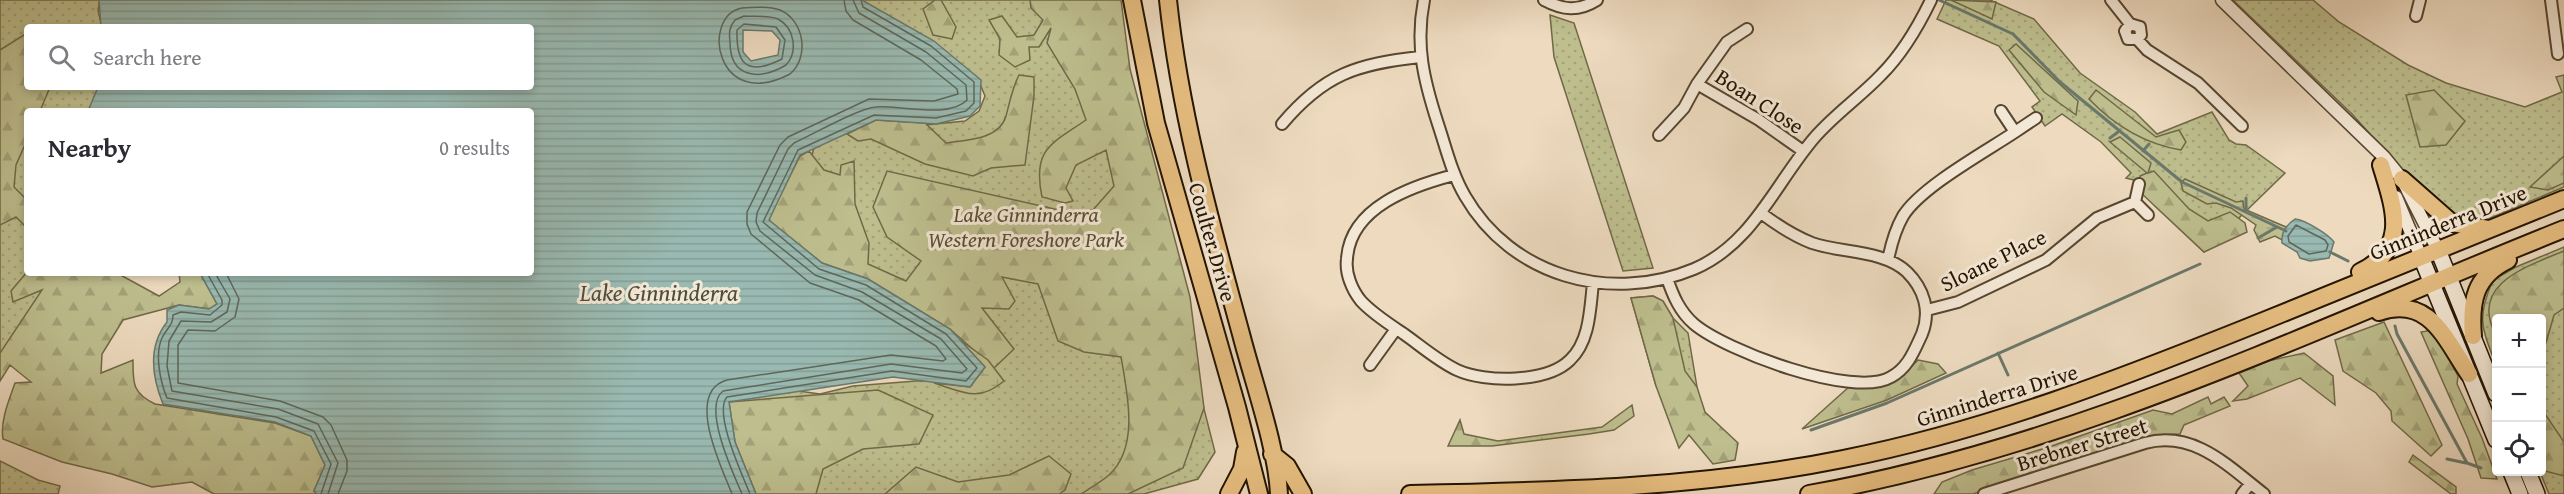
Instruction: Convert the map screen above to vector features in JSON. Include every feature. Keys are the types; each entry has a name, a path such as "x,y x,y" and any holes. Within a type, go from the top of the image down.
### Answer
{"main road":[{"name":"Coulter Drive","path":"1168,1 1192,146 1272,454 1279,494"},
{"name":"Coulter Drive","path":"1132,3 1134,23 1156,123 1259,494"},
{"path":"2306,301 2374,265 2390,248 2395,227 2392,200 2381,165"},
{"path":"2402,178 2452,223 2491,229"},
{"name":"Ginninderra Drive","path":"1410,494 1589,490 1675,484 1782,470 1935,438 2039,408 2145,370 2306,301 2564,199"},
{"path":"1809,494 1937,467 2042,437 2137,403 2318,331 2561,230"},
{"path":"2473,336 2473,306 2483,277 2495,266 2561,230"},
{"path":"2439,250 2492,384"},
{"path":"2421,257 2492,430"},
{"path":"2318,331 2395,307 2415,309 2429,317 2436,325 2469,374"},
{"path":"1229,494 1242,470 1246,445"},
{"path":"1272,454 1287,466 1304,494"},
{"path":"2513,476 2520,494"},
{"path":"2529,476 2537,494"}],"street":[{"path":"1424,0 1420,22 1420,57 1425,84 1454,175 1478,216 1504,243 1542,268 1593,283 1631,285 1667,278 1713,259 1737,240 1761,213 1803,151 1900,53 1931,0"},
{"path":"1544,0 1561,8 1574,9 1586,7 1597,0"},
{"path":"2111,0 2130,24 2141,29 2141,35 2137,39 2147,50 2198,83 2242,126"},
{"path":"2222,0 2363,136 2402,178 2439,250"},
{"path":"2416,16 2420,0"},
{"path":"2551,0 2558,54"},
{"name":"Boan Close","path":"1659,135 1684,108 1697,84 1727,42 1747,29"},
{"path":"1282,124 1302,100 1351,69 1371,63 1420,57"},
{"name":"Boan Close","path":"1697,84 1759,120 1803,151"},
{"path":"2001,111 2015,132"},
{"path":"1888,260 1903,217 1921,196 2036,118"},
{"path":"2363,136 2381,165 2421,257"},
{"path":"1454,175 1419,186 1387,201 1356,229 1347,248 1347,271 1356,293 1371,311 1441,360 1466,373 1483,376 1543,376 1569,361 1582,342 1593,283"},
{"path":"2139,184 2135,202 2148,215"},
{"name":"Sloane Place","path":"1927,310 1958,302 2046,260 2097,218 2135,202"},
{"path":"1667,278 1681,310 1705,333 1767,361 1804,372 1860,383 1890,378 1902,370 1911,358 1923,330 1927,310 1916,282 1905,270 1888,260 1812,243 1793,234 1761,213"},
{"path":"1371,365 1396,329"},
{"name":"Brebner Street","path":"1984,494 2145,442 2172,439 2198,446 2264,494"},
{"path":"2242,494 2250,484"}],"green space":[{"path":"0,0 100,0 98,10 101,24 24,24 24,90 104,90 93,108 24,108 24,276 54,276 0,367"},
{"name":"Lake Ginninderra Western Foreshore Park","path":"856,0 1100,0 1215,452 1198,479 1144,494 754,494 743,403 747,399 784,389 820,394 853,386 947,381 965,335 854,269 807,167 816,143 825,135 965,121 979,111 985,96 980,84"},
{"path":"935,0 941,0 956,27 952,39 933,35 923,9"},
{"path":"1030,0 1121,0 1130,69 1190,297 1204,408 1183,468 1128,494 1081,494 1109,475 1119,463 1125,450 1129,419 1121,357 1084,352 1058,341 1038,284 1002,277 1015,301 1009,309 982,308 1014,349 994,368 950,329 868,279 822,263 768,220 800,156 809,151 824,170 840,175 841,165 854,161 855,204 869,243 868,264 906,281 921,261 887,237 873,207 887,171 1063,211 1093,210 1114,186 1106,150 1076,165 1066,188 1073,201 1065,203 1042,197 1040,168 1042,158 1054,142 1086,120 1075,89 1047,43 1051,28 1039,47 1029,47 1030,60 1015,67 999,55 1000,39 989,20 1002,16 1017,37 1034,35 1043,20 1031,8"},
{"path":"1946,0 1990,0 2034,19 2080,73 2135,112 2157,134 2212,112 2229,140 2236,144 2246,145 2285,173 2204,252 2151,201 2150,184 2126,178 2131,173 2101,142 2062,114 2045,126 2032,107 2040,101 1999,46 1937,19"},
{"path":"1951,0 1996,2 1992,19"},
{"path":"2233,0 2313,0 2339,22 2408,65 2446,83 2525,107 2562,92 2556,77 2564,75 2564,187 2488,219 2461,222 2429,199 2352,114"},
{"path":"1550,15 1574,23 1653,268 1623,271 1554,57"},
{"path":"24,35 24,90 49,90 41,108 24,108 24,147 16,165 14,187 24,197 24,225 16,217 0,225 0,50"},
{"path":"2016,44 2078,101 2076,115 2044,92 2009,50"},
{"path":"1019,75 1034,77 1034,96 1025,165 991,168 973,176 925,164 871,139 858,141 847,134 876,120 925,123 946,143 981,137 996,130 1002,124"},
{"path":"2096,90 2156,137 2179,130 2186,142 2181,150 2155,143 2120,125 2089,99"},
{"path":"2434,90 2465,121 2446,145 2420,147 2406,95"},
{"path":"2120,137 2151,163 2148,173 2154,171 2189,209 2208,221 2230,212 2245,223 2247,232 2204,252 2141,193 2140,176 2147,173 2110,142"},
{"path":"2564,156 2564,183 2548,190 2530,187"},
{"path":"2185,179 2236,202 2243,201 2244,209 2286,227 2282,240 2275,236 2260,242 2254,230 2256,225 2231,208 2216,203 2207,204 2183,191 2181,183"},
{"path":"2564,247 2564,494 2549,494 2542,476 2546,476 2546,314 2492,314 2492,355 2484,332 2484,305 2493,280 2516,267"},
{"path":"2564,251 2564,308 2554,315 2546,343 2546,314 2492,314 2492,325 2489,317 2490,302 2496,290 2506,280 2534,263"},
{"path":"24,276 122,276 159,296 180,282 179,276 202,276 217,304 210,309 179,305 123,320 102,354 101,373 133,360 135,386 142,396 155,404 275,423 311,436 325,465 314,491 317,494 214,494 192,482 152,487 112,474 62,462 3,439 4,418 15,383 31,382 10,365 0,381 0,353 42,290 13,302 11,291"},
{"path":"1653,296 1663,301 1673,318 1688,333 1697,387 1656,386 1631,298"},
{"path":"1653,296 1663,301 1673,318 1685,371 1697,387 1705,412 1738,443 1735,460 1713,464 1689,435 1679,448 1656,386 1631,298"},
{"path":"2384,322 2442,445 2431,456 2392,421 2391,411 2376,393 2343,371 2335,340"},
{"path":"2433,330 2458,376 2457,384 2482,438 2492,465 2492,476 2496,476 2497,479 2481,478 2468,439 2421,332"},
{"path":"960,340 988,360 1004,381 995,388 978,394 962,392 934,383 970,387 985,367"},
{"path":"2304,353 2333,376 2335,405 2300,378 2247,399 2233,401 2248,386 2239,373 2268,361"},
{"path":"1918,360 1938,364 1946,373 1887,400 1802,429 1850,386 1872,387 1888,384"},
{"path":"878,390 933,415 919,444 863,449 823,469 816,494 756,494 735,442 729,402"},
{"path":"2208,397 2211,404 2224,397 2230,406 2184,425 2180,434 2157,435 2104,450 1973,494 1934,494 1942,482 1972,470 2049,447 2153,410 2172,414"},
{"path":"1632,405 1634,416 1614,430 1492,446 1448,446 1460,420 1464,434 1498,441 1602,427"},
{"path":"2546,415 2564,442 2564,476 2546,471"},
{"path":"2413,455 2456,487 2456,494 2451,494 2409,462"},
{"path":"1049,456 1071,474 1065,490 1059,494 885,494 916,467 958,482 1009,475"},
{"path":"0,461 38,480 60,486 58,494 0,494"}],"water":[{"name":"Lake Ginninderra","path":"99,0 862,0 934,41 981,80 980,106 970,116 936,124 876,120 800,155 769,220 822,263 868,279 950,329 985,367 970,387 893,377 729,402 735,442 756,494 317,494 314,491 325,465 311,436 275,422 163,404 154,373 154,351 167,322 167,310 179,305 209,309 217,304 202,276 534,276 534,108 89,108 97,90 534,90 534,24 101,24","holes":["743,30 772,31 780,40 778,55 751,61 743,52"]},
{"path":"2295,219 2316,228 2334,242 2329,258 2310,261 2300,258 2297,252 2282,243 2285,229"}],"waterway":[{"path":"1939,0 2013,34 2060,82 2182,182 2286,231"},
{"path":"2110,138 2118,132"},
{"path":"2143,151 2149,144"},
{"path":"2246,198 2246,211"},
{"path":"2258,238 2277,227"},
{"path":"2330,252 2348,261"},
{"path":"1811,430 1887,403 2200,264"},
{"path":"2395,326 2397,334 2467,463 2481,468"},
{"path":"1998,353 2008,375"},
{"path":"2447,459 2466,463"}]}
